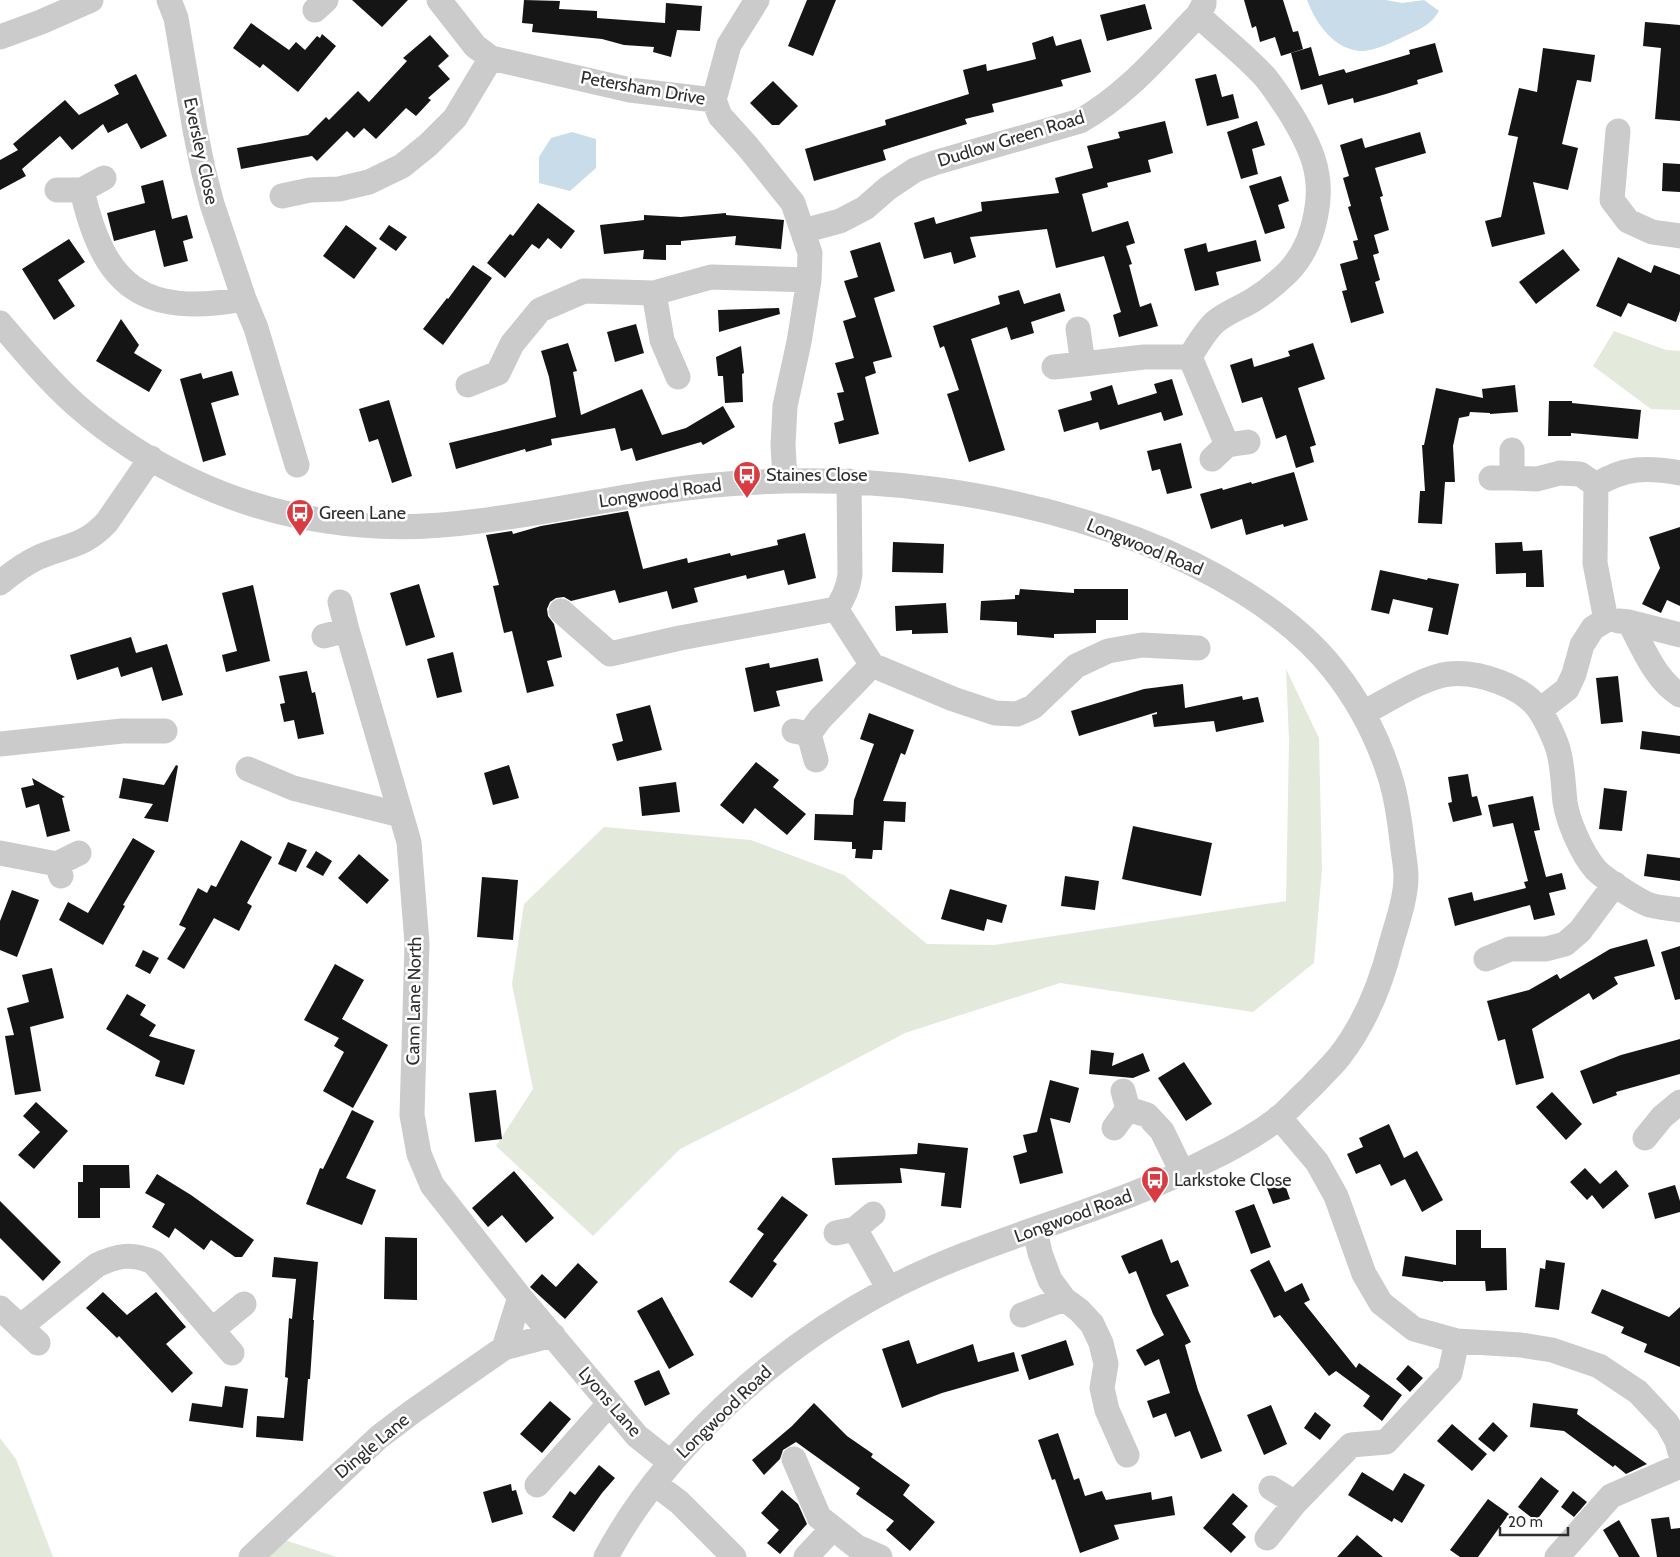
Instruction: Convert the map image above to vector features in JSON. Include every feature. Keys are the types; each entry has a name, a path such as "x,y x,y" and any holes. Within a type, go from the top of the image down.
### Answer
{"street":[{"path":"0,37 92,0"},
{"name":"Eversley Close","path":"170,0 176,18 195,130 212,204 256,328 297,465"},
{"name":"Petersham Drive","path":"439,0 475,46 491,58 630,90 714,100 720,116 748,146 793,203 810,254 809,280 799,342 785,406 783,445 785,480"},
{"path":"714,100 729,45 757,0"},
{"name":"Dudlow Green Road","path":"803,231 840,221 865,208 888,188 915,170 1080,121 1101,109 1121,94 1201,8 1280,96 1311,149 1317,168 1319,187 1313,232 1304,252 1290,270 1274,285 1216,322 1204,335 1190,357"},
{"path":"282,196 310,190 339,189 369,182 402,166 455,118 491,58"},
{"path":"1618,131 1612,200 1628,221 1652,232 1680,236"},
{"path":"57,190 82,190 104,178"},
{"path":"82,190 93,231 106,259 120,278 139,291 160,301 183,304 219,303 244,298"},
{"path":"468,385 498,373 512,344 540,310 584,291 654,293 712,277 809,280"},
{"path":"654,293 662,340 678,376"},
{"name":"Longwood Road","path":"0,323 73,402 118,438 189,479 234,498 282,512 323,521 391,527 478,522 718,484 785,480 849,481 921,486 991,498 1066,517 1139,540 1203,568 1263,605 1302,637 1332,667 1363,713 1383,754 1398,800 1407,881 1388,957 1378,987 1361,1023 1338,1058 1279,1117 1237,1146 1183,1174 1111,1203 936,1267 889,1289 809,1338 765,1371 712,1419 671,1463 618,1536 606,1557"},
{"path":"1078,329 1083,364"},
{"path":"1054,367 1144,357 1190,357 1229,449"},
{"path":"1512,450 1502,478 1537,479 1560,473 1580,474 1596,484"},
{"path":"0,583 19,568 41,556 81,542 100,530 151,458"},
{"path":"1596,484 1609,476 1633,469 1658,469 1680,473"},
{"path":"561,611 610,654 680,638 836,609 844,599 850,575 849,481"},
{"path":"1596,484 1595,563 1617,621 1670,689 1680,695"},
{"name":"Cann Lane North","path":"340,602 335,633 409,842 417,943 412,1115 419,1154 432,1185 520,1297 553,1335"},
{"path":"836,609 872,664 953,698 995,713 1017,714 1033,707 1076,666 1108,651 1142,645 1198,648"},
{"path":"1540,710 1566,689 1574,674 1582,645 1592,628 1617,621 1680,635"},
{"path":"816,760 802,732 820,719 872,664"},
{"path":"1363,713 1424,682 1448,674 1475,675 1502,683 1523,694 1540,710 1558,748 1565,803 1572,827 1583,850 1596,870 1647,904 1680,910"},
{"path":"0,744 122,731 165,730"},
{"path":"248,769 293,788 401,815"},
{"path":"0,853 59,870 79,853"},
{"path":"1486,959 1510,949 1546,949 1565,944 1580,931 1615,884"},
{"path":"1643,1142 1662,1117 1680,1102"},
{"path":"1122,1110 1147,1115 1162,1131 1183,1174"},
{"path":"1279,1117 1317,1162 1336,1196 1364,1274 1381,1303 1414,1329 1457,1341 1521,1345 1552,1350 1599,1366 1638,1392 1667,1423 1677,1441 1680,1452"},
{"path":"855,1226 889,1289"},
{"path":"1035,1230 1040,1253 1050,1280 1064,1299 1079,1310 1092,1324 1101,1342 1106,1364 1102,1388 1107,1410 1126,1455"},
{"path":"0,1308 29,1335 97,1265 112,1258 141,1257 154,1262 232,1353"},
{"path":"504,1348 520,1297"},
{"path":"1022,1315 1064,1299"},
{"path":"212,1330 244,1304"},
{"name":"Lyons Lane","path":"553,1335 637,1436 671,1463"},
{"name":"Dingle Lane","path":"251,1557 379,1437 504,1348 553,1335"},
{"path":"1267,1538 1295,1503 1351,1445 1386,1442 1450,1374 1457,1341"},
{"path":"537,1486 609,1404"},
{"path":"794,1459 820,1517 857,1547 880,1557"},
{"path":"1556,1557 1611,1496 1680,1466"},
{"path":"655,1484 679,1502 734,1557"},
{"path":"1271,1488 1295,1503"},
{"path":"806,1557 833,1528"}],"shaded area":[{"path":"1614,331 1666,350 1680,351 1680,410 1651,409 1593,366"},
{"path":"1286,669 1319,738 1322,869 1314,963 1253,1012 1060,983 905,1033 680,1149 593,1236 496,1146 533,1089 512,984 524,904 604,827 751,840 844,875 927,944 994,945 1286,901 1289,741"},
{"path":"0,1438 16,1459 53,1557 0,1557"},
{"path":"266,1534 337,1557 240,1557"}],"water":[{"path":"1307,0 1386,0 1402,3 1424,0 1439,11 1431,21 1419,29 1383,46 1363,51 1353,50 1335,41 1321,27"},
{"path":"572,132 596,139 596,168 570,191 539,183 539,157 551,138"}],"building":[{"path":"352,0 408,0 382,27"},
{"path":"524,0 560,1 559,9 597,11 597,18 665,23 666,3 702,6 700,31 677,30 671,57 653,52 654,47 624,45 602,39 532,32 533,24 522,23"},
{"path":"807,0 836,0 813,56 788,46"},
{"path":"1244,0 1283,0 1293,32 1298,31 1303,49 1281,56 1275,37 1260,42 1256,26 1252,28"},
{"path":"1145,4 1152,29 1107,41 1100,15"},
{"path":"1645,22 1680,25 1680,121 1655,119 1661,48 1643,46"},
{"path":"251,23 289,50 296,42 305,50 317,36 320,38 322,34 336,46 298,92 263,64 260,68 233,48"},
{"path":"430,35 449,56 438,66 450,79 428,98 431,100 416,116 406,108 376,139 364,128 354,138 347,131 317,161 312,156 241,169 237,148 308,135 326,117 329,120 358,91 369,102 407,61 403,58"},
{"path":"1053,36 1056,46 1081,39 1091,72 1061,80 1063,86 992,104 994,112 965,119 967,124 883,150 886,160 814,181 805,149 886,125 885,120 969,94 963,70 986,64 987,71 1036,59 1032,43"},
{"path":"1435,43 1443,72 1417,80 1418,84 1386,94 1354,103 1353,98 1328,105 1322,84 1301,90 1291,53 1311,47 1319,76 1344,69 1346,73 1410,54 1409,50"},
{"path":"1543,48 1595,55 1591,82 1577,80 1562,144 1578,148 1568,190 1533,182 1545,234 1492,247 1485,221 1501,217 1518,137 1508,135 1519,88 1537,92"},
{"path":"136,74 167,136 141,149 127,123 108,133 103,124 72,150 60,136 22,169 26,176 0,190 0,160 18,150 13,144 65,100 79,115 119,94 114,85"},
{"path":"1216,74 1222,97 1233,94 1239,118 1207,126 1195,79"},
{"path":"773,81 798,106 779,125 772,125 750,103"},
{"path":"1165,121 1173,153 1148,160 1151,172 1107,183 1108,187 1082,194 1092,232 1128,221 1135,243 1126,246 1132,264 1129,265 1140,307 1151,303 1158,326 1119,337 1113,315 1121,312 1104,256 1056,268 1047,229 970,237 976,257 954,264 951,252 924,259 914,223 934,217 936,224 982,211 981,202 1059,193 1055,178 1093,168 1087,146 1120,138 1118,132"},
{"path":"1257,121 1265,145 1252,149 1258,174 1241,179 1227,132"},
{"path":"1420,132 1426,153 1375,168 1383,196 1380,197 1389,230 1374,235 1379,253 1373,255 1380,280 1375,282 1384,313 1351,323 1342,291 1347,290 1340,264 1358,259 1353,241 1358,240 1348,207 1351,206 1343,178 1349,176 1340,145 1362,138 1365,148"},
{"path":"1663,163 1680,164 1680,192 1662,191"},
{"path":"1281,176 1289,201 1278,205 1285,228 1265,234 1249,186"},
{"path":"163,180 172,219 187,215 193,238 183,241 188,261 164,267 155,230 114,241 107,213 145,203 141,186"},
{"path":"538,203 575,231 561,249 548,238 539,249 532,244 505,278 487,263 510,234 513,236"},
{"path":"726,213 726,215 784,220 781,249 735,245 736,236 681,241 681,245 666,245 666,260 643,259 644,250 604,254 600,225 644,220 644,215 681,217"},
{"path":"346,225 377,248 354,279 323,256"},
{"path":"389,225 407,237 396,251 379,239"},
{"path":"69,239 85,262 58,280 75,306 54,320 22,269"},
{"path":"1256,240 1261,261 1216,272 1219,285 1195,291 1184,249 1206,243 1208,252"},
{"path":"880,242 895,291 874,298 892,357 873,362 876,373 865,377 879,434 839,444 834,423 844,420 837,393 844,392 835,363 854,358 843,321 856,317 844,281 858,277 850,251"},
{"path":"1563,249 1580,270 1536,304 1519,282"},
{"path":"1618,257 1651,273 1654,265 1680,275 1680,311 1676,322 1628,303 1621,317 1596,306"},
{"path":"473,265 492,278 443,345 423,329"},
{"path":"1019,290 1024,304 1060,293 1065,311 1031,322 1034,333 1011,340 1007,327 971,339 1005,450 969,462 947,394 959,390 944,346 940,348 933,326 1000,304 998,296"},
{"path":"779,308 780,314 719,332 718,310"},
{"path":"121,319 139,345 134,353 162,370 149,392 96,361"},
{"path":"636,324 644,353 615,362 607,332"},
{"path":"568,343 577,371 573,372 581,415 642,389 662,435 686,428 723,406 735,427 703,445 701,442 636,461 632,448 621,451 615,428 551,439 552,445 526,452 525,449 456,469 449,443 556,417 549,377 541,351"},
{"path":"1313,343 1325,379 1298,388 1316,445 1310,447 1314,462 1296,468 1286,435 1276,439 1262,397 1242,403 1230,365 1252,358 1254,367 1290,356 1288,351"},
{"path":"741,346 744,373 742,374 743,402 725,403 723,376 718,376 716,357"},
{"path":"232,371 239,395 211,403 226,455 203,462 180,379 201,373 203,379"},
{"path":"1172,379 1183,415 1164,421 1161,412 1100,430 1098,422 1064,432 1058,410 1092,400 1090,392 1112,385 1118,405 1157,393 1154,384"},
{"path":"1515,385 1518,412 1490,414 1470,412 1469,416 1459,418 1453,446 1455,482 1445,482 1442,524 1418,523 1420,491 1425,491 1422,445 1424,445 1436,388 1483,398 1482,389"},
{"path":"389,400 412,476 392,483 378,439 369,442 359,409"},
{"path":"1549,401 1572,401 1572,403 1641,410 1638,439 1571,433 1571,436 1548,436"},
{"path":"1181,443 1192,488 1167,494 1160,469 1152,471 1147,451"},
{"path":"1294,472 1308,520 1284,527 1283,524 1246,535 1242,519 1211,529 1200,494 1251,482 1252,484"},
{"path":"628,511 643,569 687,558 688,563 730,553 731,556 778,545 777,540 805,533 816,578 788,585 784,570 747,579 746,575 694,588 698,602 672,609 667,591 619,603 615,590 571,601 564,597 556,598 550,602 547,609 548,616 554,624 562,657 547,661 554,686 527,693 512,631 504,633 493,586 499,585 486,535 512,531 513,534 541,526"},
{"path":"1680,527 1680,606 1667,600 1661,613 1642,604 1660,568 1649,537"},
{"path":"893,542 944,544 943,573 892,572"},
{"path":"1522,542 1523,551 1542,550 1544,587 1526,587 1526,573 1496,574 1495,543"},
{"path":"1380,570 1427,580 1428,578 1459,584 1448,635 1428,631 1433,608 1393,599 1389,614 1371,610"},
{"path":"419,584 435,637 406,646 390,593"},
{"path":"253,585 270,661 226,672 222,655 237,651 222,593"},
{"path":"1020,589 1074,593 1074,589 1128,589 1128,620 1096,620 1096,633 1054,634 1054,638 1017,635 1017,622 980,620 981,601 1015,599 1015,595 1019,595"},
{"path":"946,603 948,633 912,634 912,630 896,631 895,606"},
{"path":"131,637 136,653 167,644 183,695 162,701 152,667 121,677 118,667 77,680 70,655"},
{"path":"453,652 462,692 437,698 427,659"},
{"path":"818,658 823,681 776,691 780,706 754,712 745,668 769,663 770,668"},
{"path":"307,671 312,693 315,692 324,734 298,739 294,720 284,722 280,704 285,703 279,676"},
{"path":"1618,676 1623,722 1601,724 1596,678"},
{"path":"1183,684 1185,708 1242,696 1243,700 1258,697 1264,722 1216,732 1214,721 1154,727 1152,715 1157,714 1157,712 1079,736 1071,711 1144,689"},
{"path":"650,705 662,750 617,761 612,744 623,741 616,714"},
{"path":"869,713 914,730 905,755 901,753 883,801 906,802 905,822 884,821 882,850 873,850 872,859 855,858 856,849 852,849 852,842 814,840 815,814 853,815 854,800 874,744 860,739"},
{"path":"1642,731 1680,736 1680,754 1640,749"},
{"path":"756,762 779,780 773,787 806,814 787,835 755,808 743,824 720,805"},
{"path":"176,765 178,766 168,822 144,818 153,804 119,798 123,778 164,785"},
{"path":"509,765 519,798 493,805 484,773"},
{"path":"1468,774 1472,797 1477,796 1482,815 1453,822 1448,803 1452,802 1448,777"},
{"path":"32,778 65,797 62,798 70,831 47,837 39,804 26,808 21,788 34,785"},
{"path":"676,782 680,812 642,816 639,787"},
{"path":"1604,788 1627,791 1622,831 1599,829"},
{"path":"1533,796 1540,830 1534,831 1546,877 1562,873 1566,889 1549,893 1555,915 1534,920 1530,905 1455,926 1448,898 1472,892 1474,901 1526,888 1524,882 1528,881 1513,823 1493,827 1488,805"},
{"path":"1133,826 1212,843 1201,896 1122,879"},
{"path":"133,838 155,851 123,905 125,906 103,945 59,920 68,902 88,913"},
{"path":"241,840 272,857 247,903 252,906 239,931 214,918 184,969 167,959 186,928 179,925 198,888 207,893 211,885 216,887"},
{"path":"288,842 307,850 296,872 278,864"},
{"path":"316,851 332,861 323,876 306,867"},
{"path":"359,854 389,880 367,904 338,878"},
{"path":"1647,854 1680,858 1680,881 1644,876"},
{"path":"1065,876 1099,881 1095,910 1061,906"},
{"path":"482,877 518,880 513,940 477,937"},
{"path":"950,889 1007,905 1002,923 987,919 984,931 941,919"},
{"path":"12,890 39,900 17,957 0,950 0,921"},
{"path":"1647,939 1655,966 1614,977 1618,984 1593,1000 1589,993 1532,1029 1544,1078 1516,1085 1505,1039 1498,1041 1487,1001 1529,990 1557,974 1560,979 1610,949"},
{"path":"1680,946 1680,999 1675,1000 1661,952"},
{"path":"143,950 159,958 150,974 135,966"},
{"path":"335,964 364,980 342,1019 388,1045 353,1108 323,1091 344,1052 334,1046 339,1038 304,1020"},
{"path":"52,968 64,1018 30,1027 41,1091 15,1095 5,1036 14,1035 7,1008 29,1002 22,975"},
{"path":"127,994 146,1005 140,1015 156,1025 149,1036 195,1050 184,1085 155,1076 160,1061 106,1029"},
{"path":"1680,1039 1680,1074 1616,1092 1617,1095 1593,1104 1580,1071 1621,1055"},
{"path":"1091,1050 1114,1053 1112,1066 1143,1053 1150,1071 1133,1078 1089,1074"},
{"path":"1184,1062 1212,1104 1186,1121 1158,1078"},
{"path":"1050,1080 1079,1088 1070,1123 1050,1118 1063,1173 1020,1184 1013,1156 1027,1152 1023,1135 1037,1132"},
{"path":"496,1090 502,1139 475,1142 469,1093"},
{"path":"1552,1092 1582,1124 1566,1140 1536,1107"},
{"path":"36,1102 68,1131 34,1169 18,1155 40,1132 23,1116"},
{"path":"352,1110 374,1121 346,1178 376,1190 362,1225 306,1204 320,1168 323,1169"},
{"path":"1389,1124 1404,1158 1417,1151 1443,1200 1422,1212 1405,1179 1391,1186 1380,1164 1356,1174 1347,1154 1363,1147 1359,1138"},
{"path":"918,1143 968,1148 961,1208 941,1206 945,1173 900,1168 902,1183 835,1185 832,1158 917,1154"},
{"path":"83,1165 129,1165 130,1188 100,1188 100,1218 78,1218 78,1182 83,1182"},
{"path":"1585,1168 1600,1184 1616,1170 1629,1186 1603,1209 1592,1195 1587,1200 1570,1182"},
{"path":"514,1171 554,1218 526,1243 502,1215 488,1227 472,1208"},
{"path":"157,1174 191,1195 254,1240 242,1257 235,1257 211,1240 204,1250 175,1228 169,1238 152,1227 165,1204 145,1193"},
{"path":"1284,1182 1290,1199 1273,1204 1267,1188"},
{"path":"1675,1185 1680,1201 1680,1212 1655,1219 1648,1193"},
{"path":"782,1196 808,1215 773,1261 777,1264 752,1298 729,1282 764,1234 757,1229"},
{"path":"0,1201 61,1262 43,1281 0,1238"},
{"path":"1254,1204 1271,1247 1251,1254 1235,1211"},
{"path":"1456,1230 1481,1230 1481,1248 1506,1248 1507,1290 1486,1291 1485,1281 1443,1282 1402,1276 1405,1256 1456,1265"},
{"path":"385,1237 417,1238 417,1300 384,1299"},
{"path":"1162,1239 1171,1263 1178,1260 1189,1286 1166,1295 1191,1342 1185,1345 1198,1390 1222,1451 1201,1459 1190,1431 1175,1437 1166,1413 1153,1418 1147,1401 1170,1393 1159,1359 1145,1366 1136,1350 1164,1335 1153,1314 1136,1271 1129,1274 1121,1256"},
{"path":"274,1257 318,1262 310,1379 308,1379 303,1441 256,1437 257,1416 284,1418 288,1378 285,1377 289,1318 292,1319 296,1279 272,1277"},
{"path":"1269,1260 1285,1292 1302,1283 1310,1300 1304,1303 1356,1368 1359,1363 1402,1395 1382,1421 1363,1406 1370,1396 1336,1371 1329,1376 1280,1315 1274,1318 1250,1270"},
{"path":"1546,1260 1565,1263 1559,1310 1535,1307 1540,1268 1545,1269"},
{"path":"578,1263 598,1282 565,1319 530,1287 542,1274 556,1287"},
{"path":"1602,1289 1669,1317 1680,1307 1680,1367 1644,1352 1647,1344 1621,1333 1624,1327 1591,1313"},
{"path":"103,1292 127,1315 156,1292 186,1327 166,1344 193,1373 172,1393 119,1336 117,1338 86,1308"},
{"path":"662,1297 694,1355 669,1369 637,1311"},
{"path":"909,1340 917,1364 973,1344 978,1362 1014,1352 1019,1371 942,1393 902,1408 882,1349"},
{"path":"1066,1340 1074,1365 1029,1380 1021,1355"},
{"path":"1408,1365 1423,1378 1410,1392 1396,1379"},
{"path":"659,1370 670,1394 645,1406 634,1381"},
{"path":"225,1386 248,1389 243,1428 189,1421 192,1403 222,1407"},
{"path":"550,1401 571,1419 542,1453 520,1434"},
{"path":"814,1403 847,1436 873,1454 871,1457 910,1485 903,1495 935,1522 910,1551 886,1530 894,1521 856,1494 860,1488 796,1442 783,1450 780,1459 764,1475 752,1460 792,1426"},
{"path":"1533,1403 1578,1409 1577,1414 1647,1464 1626,1474 1615,1465 1613,1467 1564,1431 1530,1427"},
{"path":"1271,1405 1287,1444 1264,1455 1247,1415"},
{"path":"1315,1412 1331,1425 1320,1440 1304,1428"},
{"path":"1493,1422 1508,1436 1494,1452 1478,1439"},
{"path":"1452,1424 1487,1454 1472,1471 1437,1441"},
{"path":"1058,1433 1074,1480 1079,1478 1085,1496 1102,1491 1106,1500 1151,1492 1152,1500 1172,1496 1175,1515 1114,1525 1119,1539 1080,1553 1055,1479 1052,1480 1038,1440"},
{"path":"599,1465 615,1478 574,1532 552,1517 570,1491 575,1495"},
{"path":"1362,1472 1393,1491 1404,1473 1425,1485 1402,1523 1394,1518 1392,1522 1348,1495"},
{"path":"1541,1477 1559,1491 1536,1521 1518,1507"},
{"path":"511,1484 512,1491 516,1490 523,1514 492,1523 483,1492"},
{"path":"782,1490 798,1504 807,1524 780,1554 767,1543 779,1530 761,1513"},
{"path":"1573,1491 1587,1502 1574,1517 1561,1507"},
{"path":"1233,1493 1248,1506 1232,1524 1246,1537 1231,1553 1203,1528"},
{"path":"1488,1499 1509,1514 1478,1557 1460,1557 1450,1550"},
{"path":"1669,1517 1671,1529 1680,1528 1680,1557 1657,1557 1651,1519"},
{"path":"1619,1520 1640,1557 1619,1557 1603,1530"},
{"path":"1357,1535 1383,1557 1337,1557"}],"place":[{"name":"Staines Close","path":"747,499"},
{"name":"Green Lane","path":"300,537"},
{"name":"Larkstoke Close","path":"1155,1204"}]}
